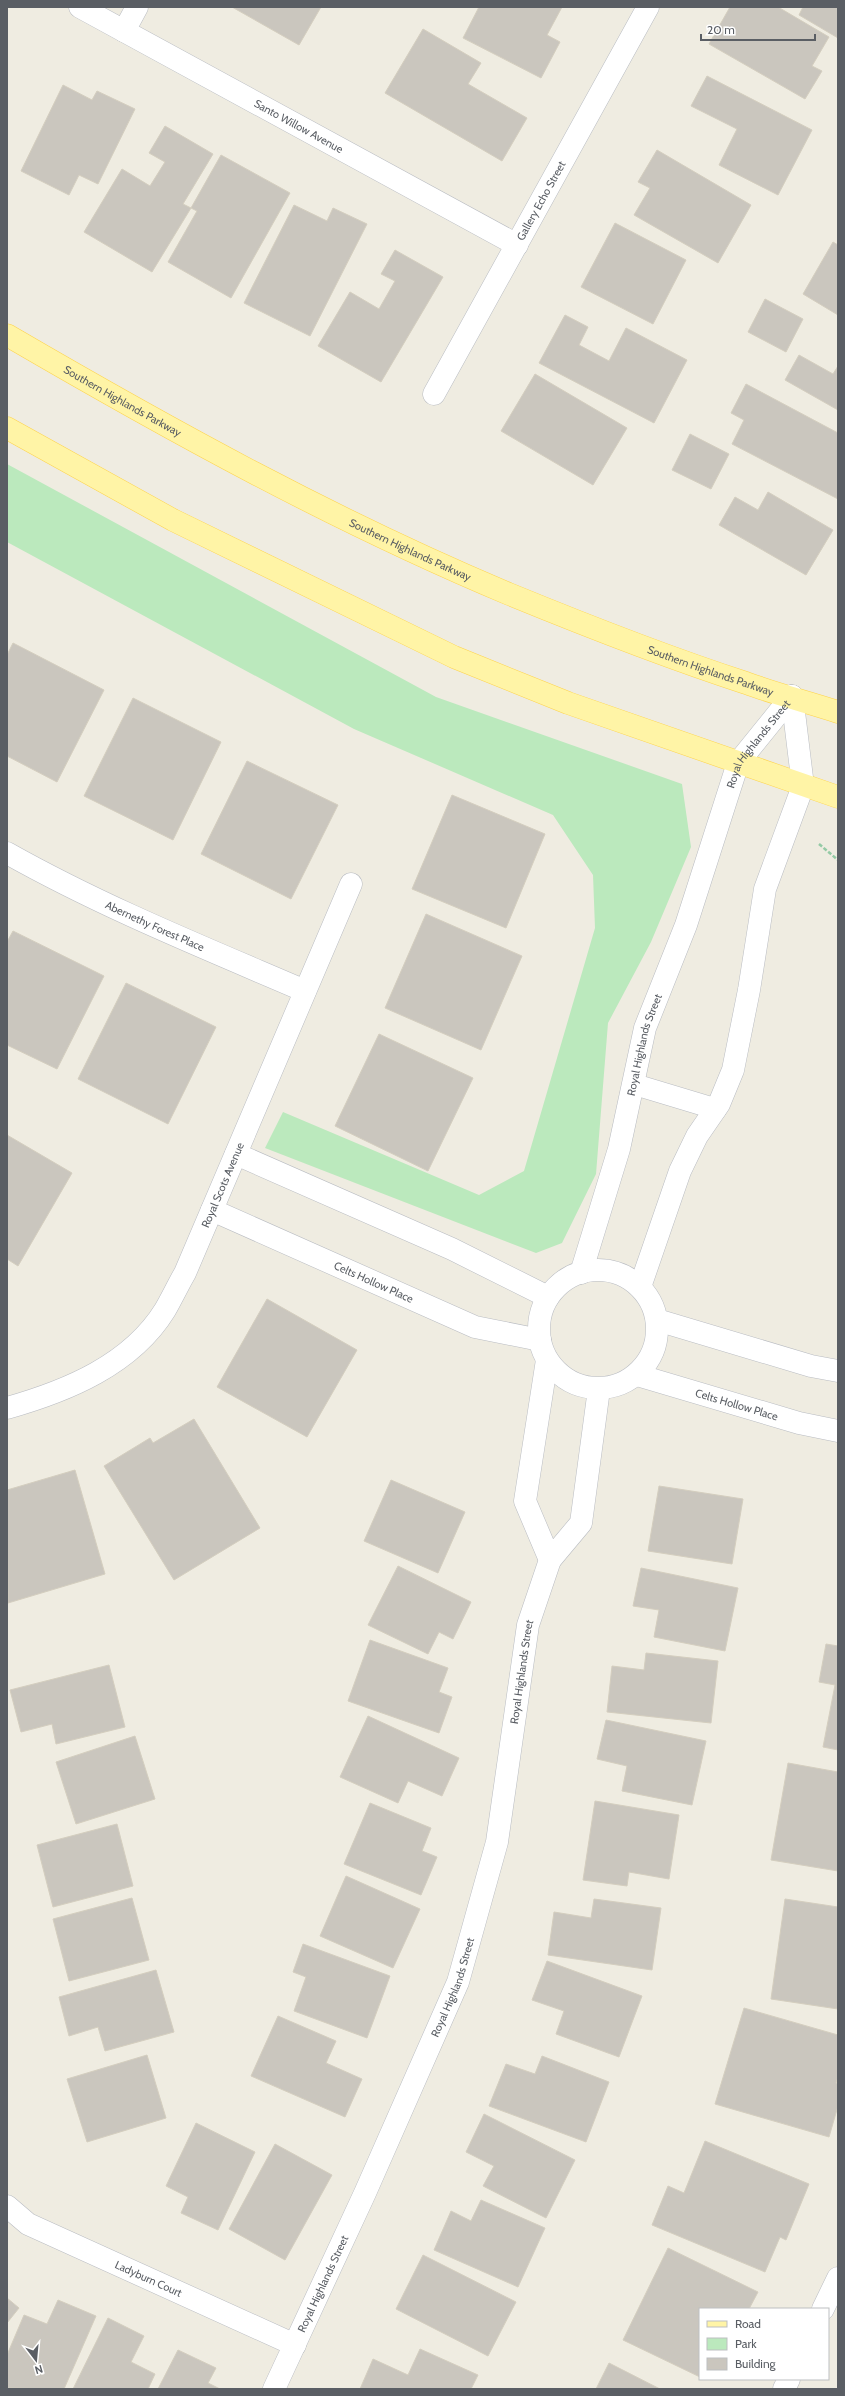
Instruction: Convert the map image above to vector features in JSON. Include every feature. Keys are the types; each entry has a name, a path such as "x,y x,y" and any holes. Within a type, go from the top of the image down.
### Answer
{"main road":[{"name":"Southern Highlands Parkway","path":"7,335 103,391 253,474 378,535 508,593 638,645 748,684 792,696 838,712"},
{"path":"7,428 173,520 454,657 568,703 838,797"}],"street":[{"name":"Santo Willow Avenue","path":"80,7 517,245"},
{"path":"124,31 137,7"},
{"name":"Gallery Echo Street","path":"434,394 648,7"},
{"name":"Royal Highlands Street","path":"581,1273 619,1149 645,1028 686,925 738,763 792,696"},
{"name":"Royal Highlands Street","path":"640,1287 680,1171 697,1136 716,1108 733,1070 749,990 765,889 803,786 792,696"},
{"name":"Abernethy Forest Place","path":"7,853 39,871 156,927 306,991"},
{"name":"Royal Scots Avenue","path":"7,1408 68,1386 110,1366 138,1343 164,1311 185,1272 351,884"},
{"path":"236,1154 452,1249 548,1297"},
{"name":"Celts Hollow Place","path":"212,1210 475,1327 543,1350"},
{"path":"543,1350 560,1375 578,1385 598,1389 619,1385 637,1375 650,1359 657,1340 657,1320 651,1302 640,1287 627,1277 612,1272 596,1270 581,1273 562,1282 548,1297 539,1326 543,1350 525,1501 550,1560"},
{"path":"657,1320 811,1366 838,1371"},
{"name":"Celts Hollow Place","path":"637,1375 799,1423 838,1431"},
{"name":"Royal Highlands Street","path":"274,2389 365,2192 458,1982 497,1842 528,1625 550,1560 581,1523 598,1389"},
{"name":"Ladyburn Court","path":"7,2206 28,2224 295,2345"},
{"path":"823,2308 838,2278"},
{"path":"784,2389 788,2380"}],"lane":[{"path":"633,1084 716,1108"}],"path":[{"path":"819,844 838,860"}],"green space":[{"path":"7,464 436,697 682,784 691,847 651,942 608,1023 596,1174 562,1243 536,1253 265,1148 283,1112 479,1195 524,1171 595,928 593,875 553,815 354,729 7,542"}],"building":[{"path":"232,7 321,7 299,45"},
{"path":"479,7 562,7 547,35 560,42 541,78 463,38"},
{"path":"730,7 778,7 829,37 812,66 822,71 805,99 709,44"},
{"path":"803,7 838,7 838,38 799,15"},
{"path":"423,29 481,63 468,84 527,118 502,161 385,93"},
{"path":"707,76 812,130 778,195 719,165 737,129 691,106"},
{"path":"63,85 92,100 97,91 135,109 98,184 79,175 69,195 21,171"},
{"path":"165,126 213,154 183,204 191,208 152,272 84,232 122,169 150,186 165,162 149,153"},
{"path":"657,150 751,205 718,263 634,215 650,188 638,182"},
{"path":"221,155 290,193 231,298 168,262 197,211 191,208"},
{"path":"294,205 327,221 333,208 367,224 310,336 244,303"},
{"path":"615,223 686,260 653,324 581,287"},
{"path":"833,242 838,245 838,315 803,294"},
{"path":"395,250 443,277 381,382 318,346 350,292 379,309 395,281 381,274"},
{"path":"765,299 803,319 786,352 748,332"},
{"path":"565,315 588,327 579,345 609,361 626,328 687,360 654,423 539,363"},
{"path":"799,355 833,374 838,366 838,410 785,380"},
{"path":"535,374 627,428 593,485 501,431"},
{"path":"746,384 838,433 838,499 732,444 744,420 731,413"},
{"path":"690,434 729,454 711,489 672,470"},
{"path":"768,492 833,530 806,575 719,525 735,497 758,510"},
{"path":"13,643 104,690 57,782 7,756 7,655"},
{"path":"133,698 221,742 173,840 84,796"},
{"path":"247,761 338,805 291,899 201,854"},
{"path":"452,795 545,834 506,928 412,889"},
{"path":"426,914 522,956 481,1050 385,1008"},
{"path":"13,931 104,976 57,1069 7,1045 7,942"},
{"path":"126,983 216,1027 168,1124 78,1079"},
{"path":"379,1034 473,1078 428,1171 335,1126"},
{"path":"7,1135 72,1173 18,1266 7,1259"},
{"path":"267,1299 357,1350 307,1437 217,1387"},
{"path":"194,1419 260,1528 174,1580 104,1466 150,1438 153,1443"},
{"path":"75,1470 105,1574 8,1603 7,1490"},
{"path":"391,1480 465,1512 438,1573 364,1541"},
{"path":"659,1486 743,1499 732,1564 648,1551"},
{"path":"398,1566 471,1602 453,1639 439,1632 428,1654 368,1625"},
{"path":"641,1568 738,1588 725,1651 654,1637 659,1610 633,1606"},
{"path":"370,1640 448,1668 439,1692 452,1697 439,1733 348,1701"},
{"path":"826,1644 838,1646 838,1750 823,1747 835,1685 819,1682"},
{"path":"646,1653 718,1661 711,1723 607,1712 612,1666 644,1670"},
{"path":"109,1665 125,1727 56,1744 52,1724 21,1732 10,1690"},
{"path":"368,1716 459,1758 442,1796 408,1781 398,1803 340,1777"},
{"path":"606,1720 706,1741 692,1805 622,1791 627,1766 597,1759"},
{"path":"135,1736 155,1799 76,1824 56,1762"},
{"path":"788,1763 838,1772 838,1871 771,1860"},
{"path":"595,1801 679,1815 669,1879 629,1872 627,1886 583,1880"},
{"path":"370,1803 431,1828 422,1851 437,1857 421,1895 344,1864"},
{"path":"117,1824 133,1886 53,1907 37,1845"},
{"path":"346,1876 420,1909 393,1968 320,1936"},
{"path":"132,1898 149,1960 69,1981 53,1919"},
{"path":"594,1899 661,1908 652,1970 548,1955 554,1912 591,1918"},
{"path":"785,1899 838,1907 838,2009 771,1999"},
{"path":"303,1944 390,1976 367,2038 294,2011 306,1977 293,1972"},
{"path":"547,1961 642,1996 619,2057 556,2034 564,2011 532,2000"},
{"path":"156,1970 174,2032 105,2051 98,2027 69,2036 59,1997"},
{"path":"744,2008 838,2035 838,2077 836,2083 838,2084 838,2106 829,2137 715,2104"},
{"path":"278,2016 336,2041 326,2063 362,2079 345,2117 251,2076"},
{"path":"147,2055 166,2118 87,2142 67,2079"},
{"path":"542,2056 609,2082 586,2142 489,2106 506,2064 535,2074"},
{"path":"484,2114 575,2160 546,2218 483,2186 494,2166 466,2152"},
{"path":"196,2123 255,2152 218,2230 181,2213 188,2197 166,2186"},
{"path":"705,2141 809,2184 786,2240 780,2237 765,2272 652,2225 668,2186 684,2193"},
{"path":"275,2144 332,2175 285,2260 229,2229"},
{"path":"481,2200 545,2228 518,2287 434,2250 451,2211 471,2221"},
{"path":"668,2248 758,2292 750,2308 699,2308 699,2377 623,2340"},
{"path":"423,2255 516,2302 488,2356 396,2309"},
{"path":"7,2298 19,2308 7,2323"},
{"path":"58,2300 96,2316 64,2389 7,2388 7,2355 24,2315 47,2324"},
{"path":"108,2318 144,2336 131,2362 155,2374 148,2389 73,2389"},
{"path":"420,2349 478,2375 471,2389 360,2389 373,2359 408,2375"},
{"path":"178,2350 216,2368 208,2383 220,2389 158,2389"},
{"path":"609,2363 660,2389 596,2389"}]}
